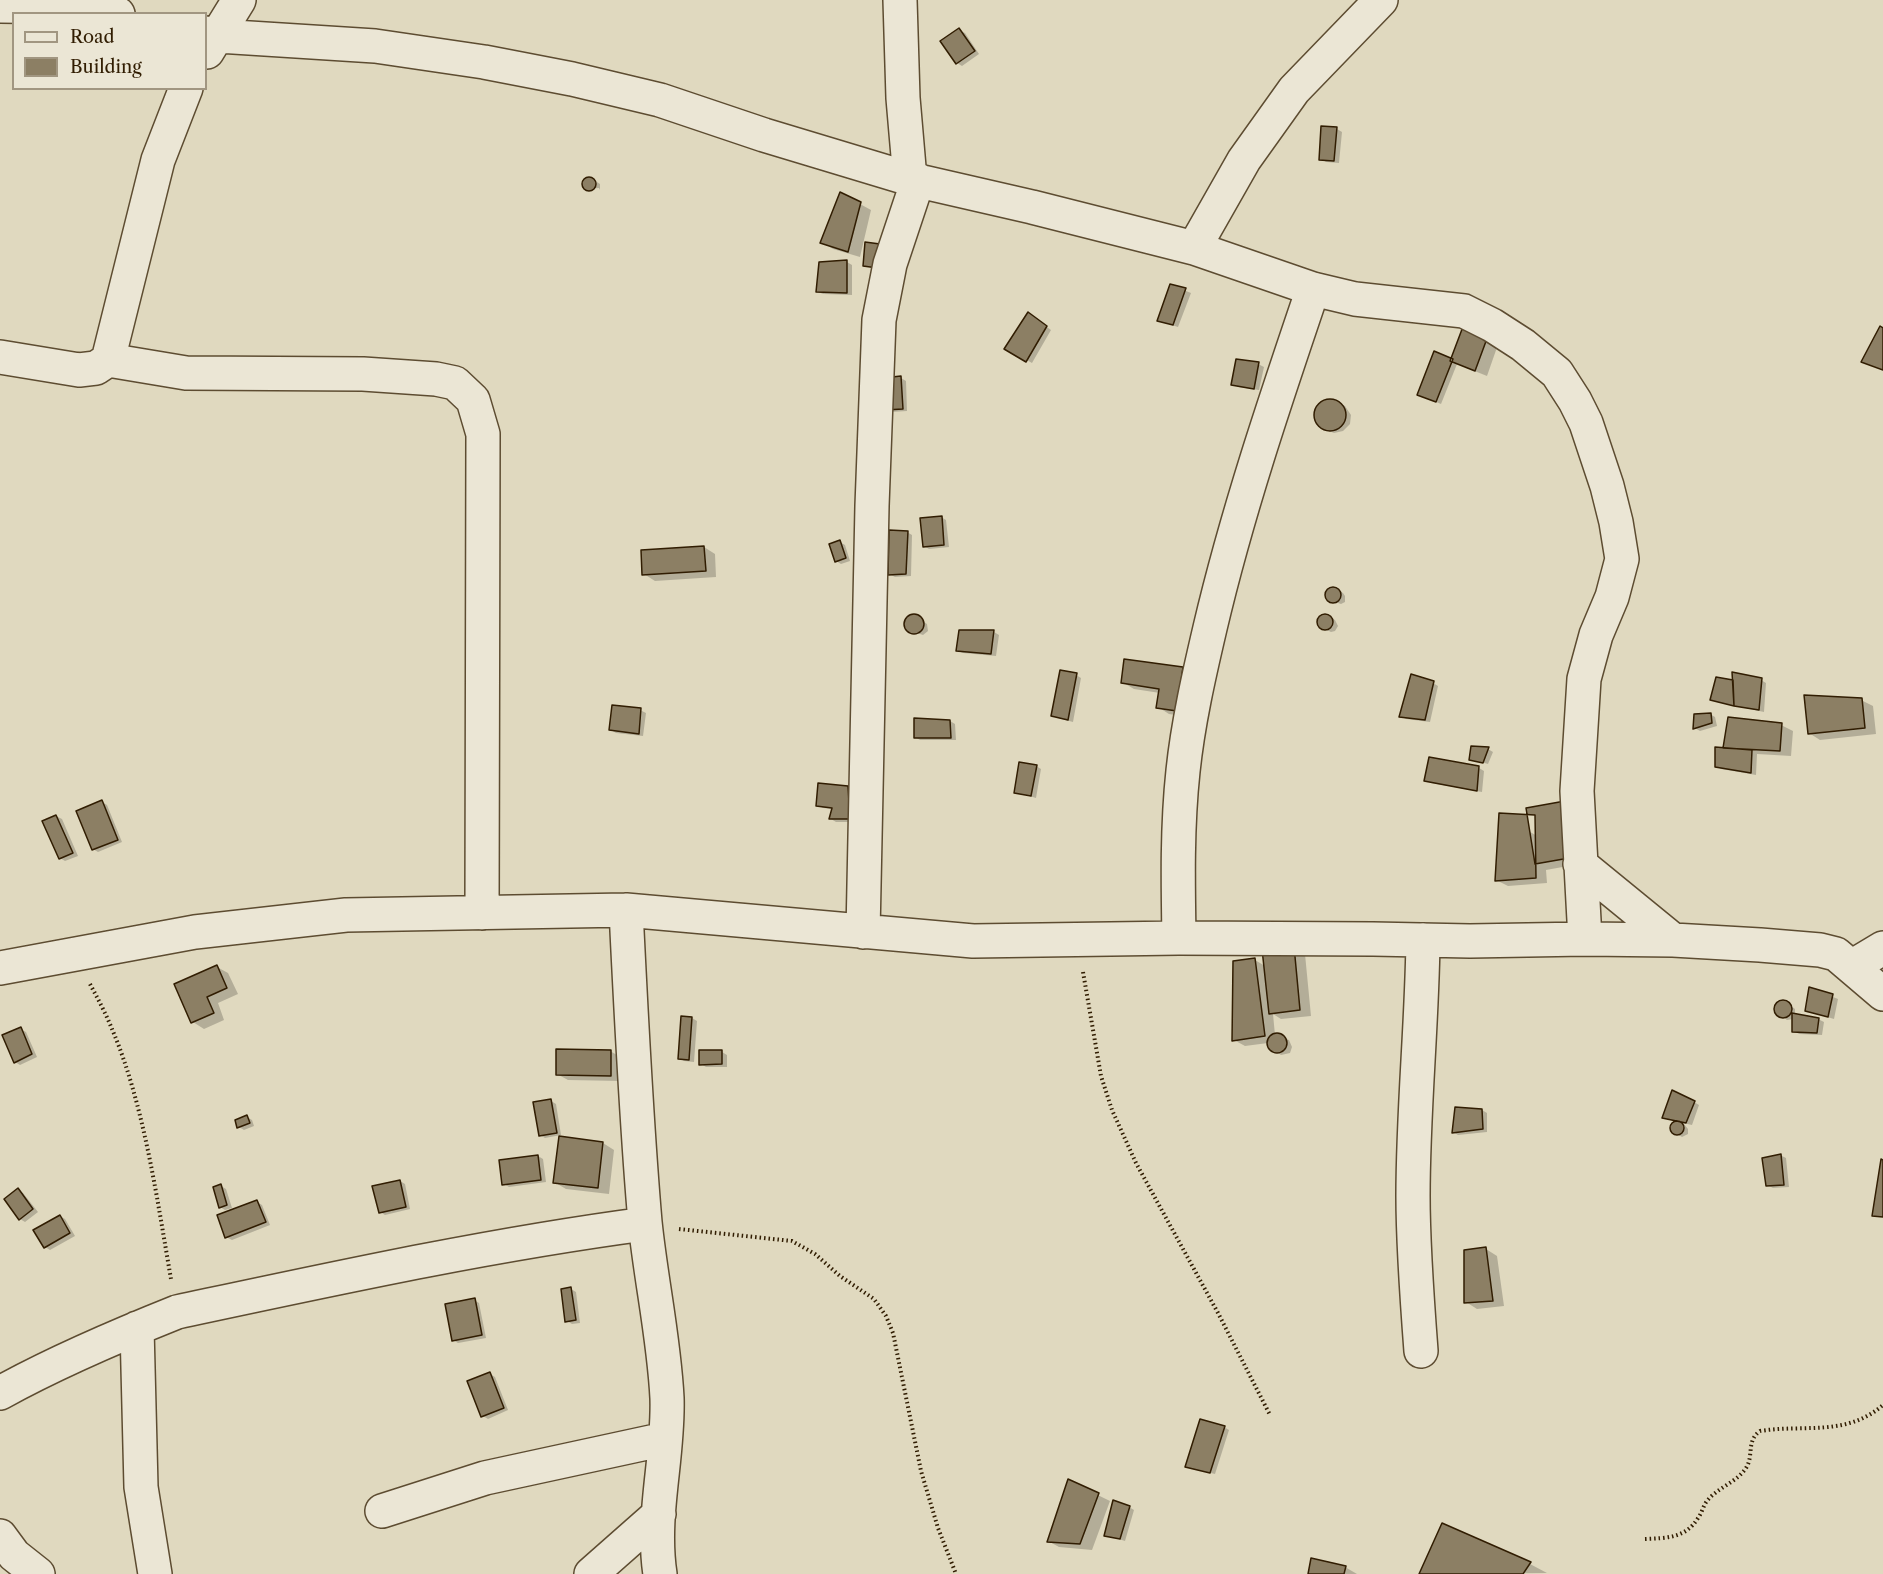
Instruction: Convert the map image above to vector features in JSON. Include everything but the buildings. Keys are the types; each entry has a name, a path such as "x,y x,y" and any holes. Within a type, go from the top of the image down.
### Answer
{"street":[{"path":"210,41 239,0"},
{"path":"863,932 872,506 879,320 890,264 914,180 903,98 900,0"},
{"path":"1194,248 1245,160 1294,90 1381,0"},
{"path":"0,6 70,7 104,12"},
{"path":"210,41 375,46 484,62 572,79 660,100 764,135 914,180 1194,248 1313,289 1355,299 1464,311 1492,325 1523,345 1557,373 1586,423 1610,495 1622,559 1612,597 1596,635 1584,679 1577,791 1585,939"},
{"path":"0,357 79,370 96,368 108,360 158,160 185,90"},
{"path":"1179,939 1177,853 1183,770 1197,685 1224,569 1258,451 1313,289"},
{"path":"108,360 186,373 363,374 436,379 455,383 473,400 483,434 482,913"},
{"path":"1580,864 1673,940"},
{"path":"626,910 645,1224 667,1400 657,1543 660,1574"},
{"path":"0,968 195,932 346,915 626,910 973,941 1673,940 1820,950 1836,954 1853,966 1883,994"},
{"path":"1421,1351 1413,1197 1414,1140 1423,1005 1423,940"},
{"path":"1853,966 1883,948"},
{"path":"0,1393 28,1377 177,1312 487,1248 645,1224"},
{"path":"137,1328 141,1487 155,1574"},
{"path":"382,1511 485,1478 665,1439"},
{"path":"591,1574 659,1514"},
{"path":"0,1536 14,1555 38,1574"}],"path":[{"path":"1078,941 1097,1059 1112,1110 1136,1162 1218,1313 1269,1415"},
{"path":"76,954 113,1031 135,1099 156,1193 177,1312"},
{"path":"645,1224 792,1241 815,1254 840,1276 874,1299 886,1316 893,1332 921,1471 938,1528 956,1574"},
{"path":"1646,1539 1671,1538 1687,1532 1698,1519 1706,1501 1748,1467 1750,1444 1754,1435 1760,1431 1832,1428 1852,1424 1883,1405"}]}
